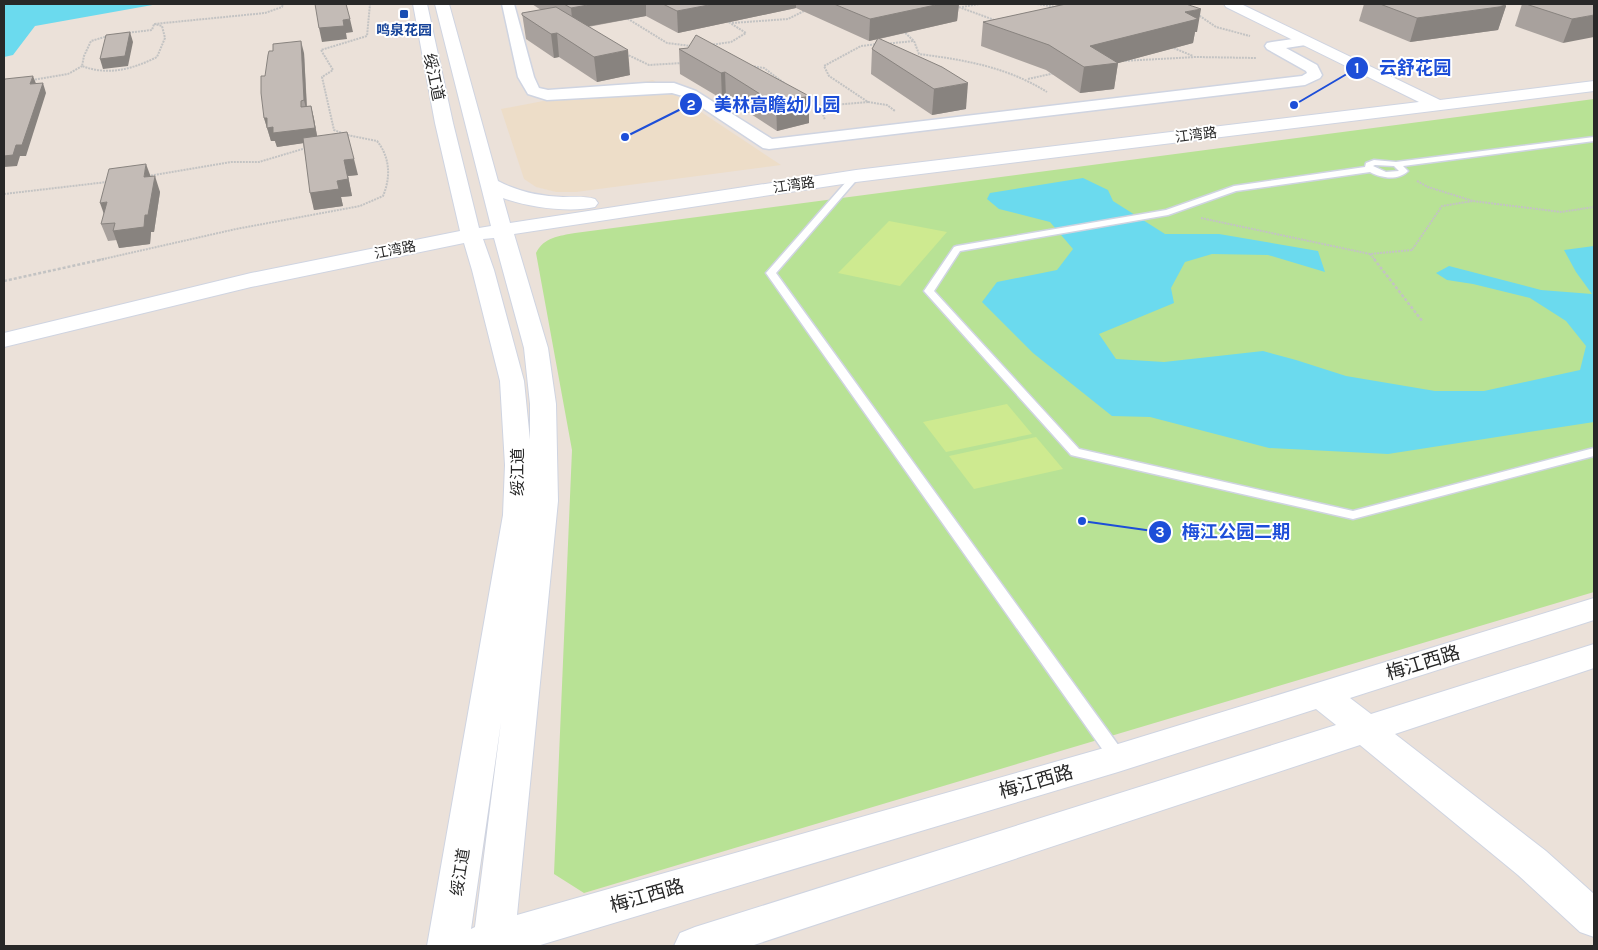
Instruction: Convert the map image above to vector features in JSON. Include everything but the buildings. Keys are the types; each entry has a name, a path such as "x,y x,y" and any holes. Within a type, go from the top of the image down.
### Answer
{"main road":[{"name":"绥江道","path":"420,4 444,123 470,229 483,270 512,381 519,465 516,515 448,946"},
{"name":"绥江道","path":"442,4 490,184 505,222 514,266 536,348 543,404 544,501 487,944"},
{"path":"1216,4 1300,42"},
{"path":"1231,4 1300,42 1421,103"},
{"name":"江湾路","path":"4,328 238,271 505,222 591,209 1421,103 1594,78"},
{"name":"江湾路","path":"591,209 719,184 1421,103 1594,86"},
{"path":"490,184 501,191 523,199 591,209"},
{"path":"460,188 470,198 505,222 591,209"},
{"path":"514,266 516,251 523,241 534,233 567,221 591,209"},
{"path":"483,270 488,254 505,222"},
{"name":"江湾路","path":"4,340 470,229"},
{"name":"梅江西路","path":"487,944 1118,758 1594,609"},
{"path":"695,946 1594,656"},
{"path":"1321,694 1502,838 1594,919"}],"street":[{"path":"508,4 526,77 533,91 547,95 646,88 674,88 691,94 769,144 1286,83 1305,80 1315,75 1312,68 1272,46"},
{"path":"1272,46 1300,42"}],"lane":[{"path":"1371,169 1369,165 1374,162 1396,164 1594,138"},
{"path":"1396,164 1403,168 1403,172 1391,175 1371,169 1234,189 1168,212 957,249 929,291 1075,452 1353,515 1594,452"},
{"path":"856,176 771,273 1118,758"}],"path":[{"path":"154,24 265,13 282,7 282,4"},
{"path":"331,136 334,130 322,77 333,70 321,50 367,36 370,4"},
{"path":"962,8 979,4"},
{"path":"1037,4 1064,8"},
{"path":"954,6 997,21"},
{"path":"731,23 788,19 810,8"},
{"path":"629,13 620,14 667,43 698,46"},
{"path":"1121,61 1196,57 1284,58 1272,46 1250,36 1216,27 1202,15 1195,13"},
{"path":"706,45 731,42 746,34 723,19"},
{"path":"118,34 152,30 154,24"},
{"path":"82,66 92,71 115,71 138,66 157,57 165,38 162,26 154,24"},
{"path":"899,27 914,41 919,54 986,63 1028,79 1052,96"},
{"path":"31,80 68,74 82,66 84,56 91,41 110,35"},
{"path":"800,93 820,106 868,102 829,76 824,66 861,46 914,41"},
{"path":"1169,46 1196,57"},
{"path":"622,52 649,65 682,63"},
{"path":"747,65 764,68 786,85"},
{"path":"1028,79 1055,73"},
{"path":"4,281 236,229 360,206 382,196 389,182 385,151 377,141 346,135 334,130"},
{"path":"148,176 230,162 259,162 312,146"},
{"path":"1403,172 1428,187 1473,201 1561,212 1594,207"},
{"path":"4,194 110,182"},
{"path":"1168,212 1370,254 1412,250 1442,206 1473,201"},
{"path":"1370,254 1423,322"}],"shaded area":[{"path":"653,80 781,165 576,192 556,192 536,187 524,179 501,109"}],"green space":[{"path":"1594,99 1594,592 584,893 554,874 572,450 536,253 548,240 575,233"},
{"path":"889,221 947,232 900,286 838,273"},
{"path":"1007,404 1032,434 946,452 923,422"},
{"path":"1036,437 1063,469 974,489 949,456"}],"water":[{"path":"4,4 158,4 35,26 13,55 4,57"},
{"path":"1083,178 1108,190 1113,201 1165,234 1219,234 1318,251 1325,272 1268,255 1212,254 1185,262 1171,288 1174,303 1099,334 1116,359 1164,362 1263,351 1346,376 1435,391 1484,391 1580,370 1586,346 1566,321 1530,298 1473,284 1447,280 1436,273 1449,266 1541,290 1592,294 1576,272 1564,250 1594,246 1594,422 1388,454 1269,448 1150,417 1112,416 1033,353 982,302 997,282 1057,270 1073,249 1050,222 999,209 987,199 990,193"}],"place":[{"name":"鸣泉花园","path":"404,14"},
{"name":"云舒花园","path":"1294,105"},
{"name":"美林高瞻幼儿园","path":"625,137"},
{"name":"梅江公园二期","path":"1082,521"}]}
